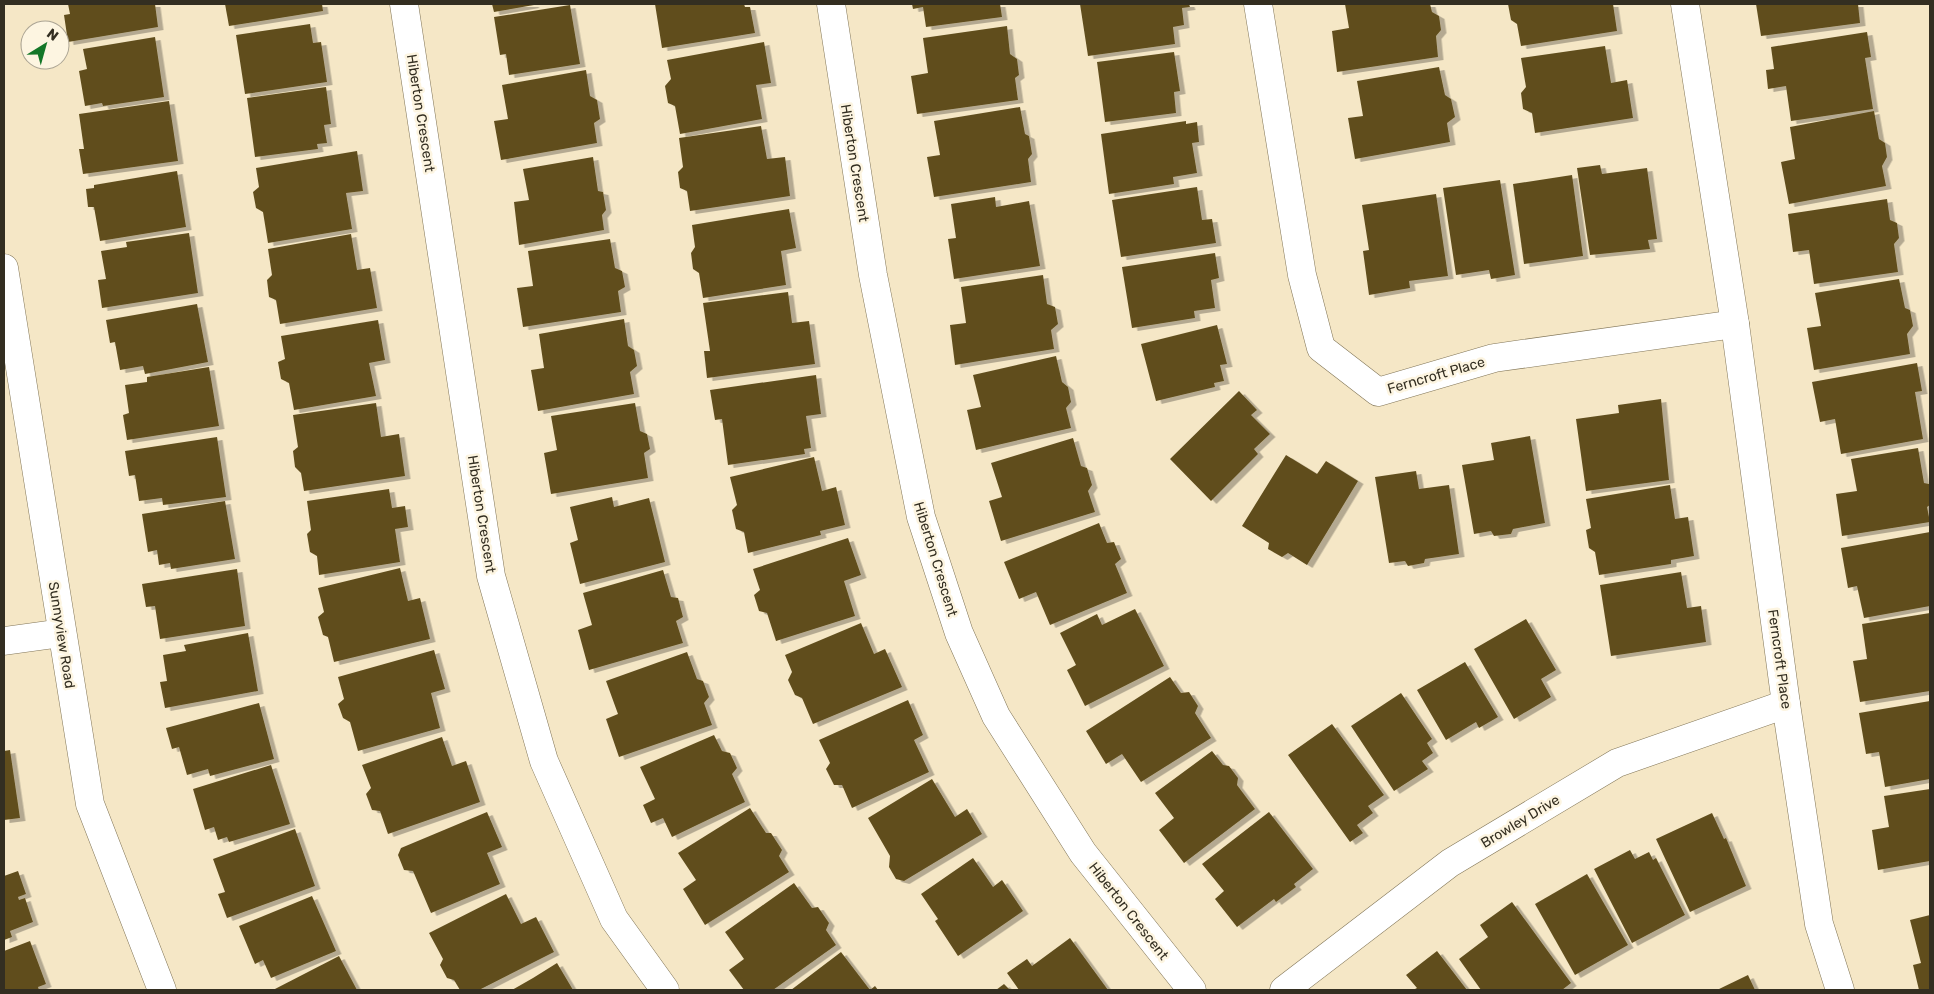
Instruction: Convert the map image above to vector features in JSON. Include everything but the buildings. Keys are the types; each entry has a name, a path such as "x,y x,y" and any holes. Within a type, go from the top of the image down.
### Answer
{"street":[{"name":"Hiberton Crescent","path":"404,4 491,576 544,761 614,919 665,990"},
{"name":"Hiberton Crescent","path":"831,4 872,275 920,517 959,632 996,716 1083,853 1192,990"},
{"name":"Ferncroft Place","path":"1258,4 1302,275 1321,348 1378,392 1494,358 1734,324"},
{"name":"Ferncroft Place","path":"1685,4 1734,324 1786,704 1819,924 1840,990"},
{"name":"Sunnyview Road","path":"4,268 90,804 162,990"},
{"path":"4,641 62,633"},
{"name":"Browley Drive","path":"1284,990 1450,862 1617,763 1786,704"}]}
